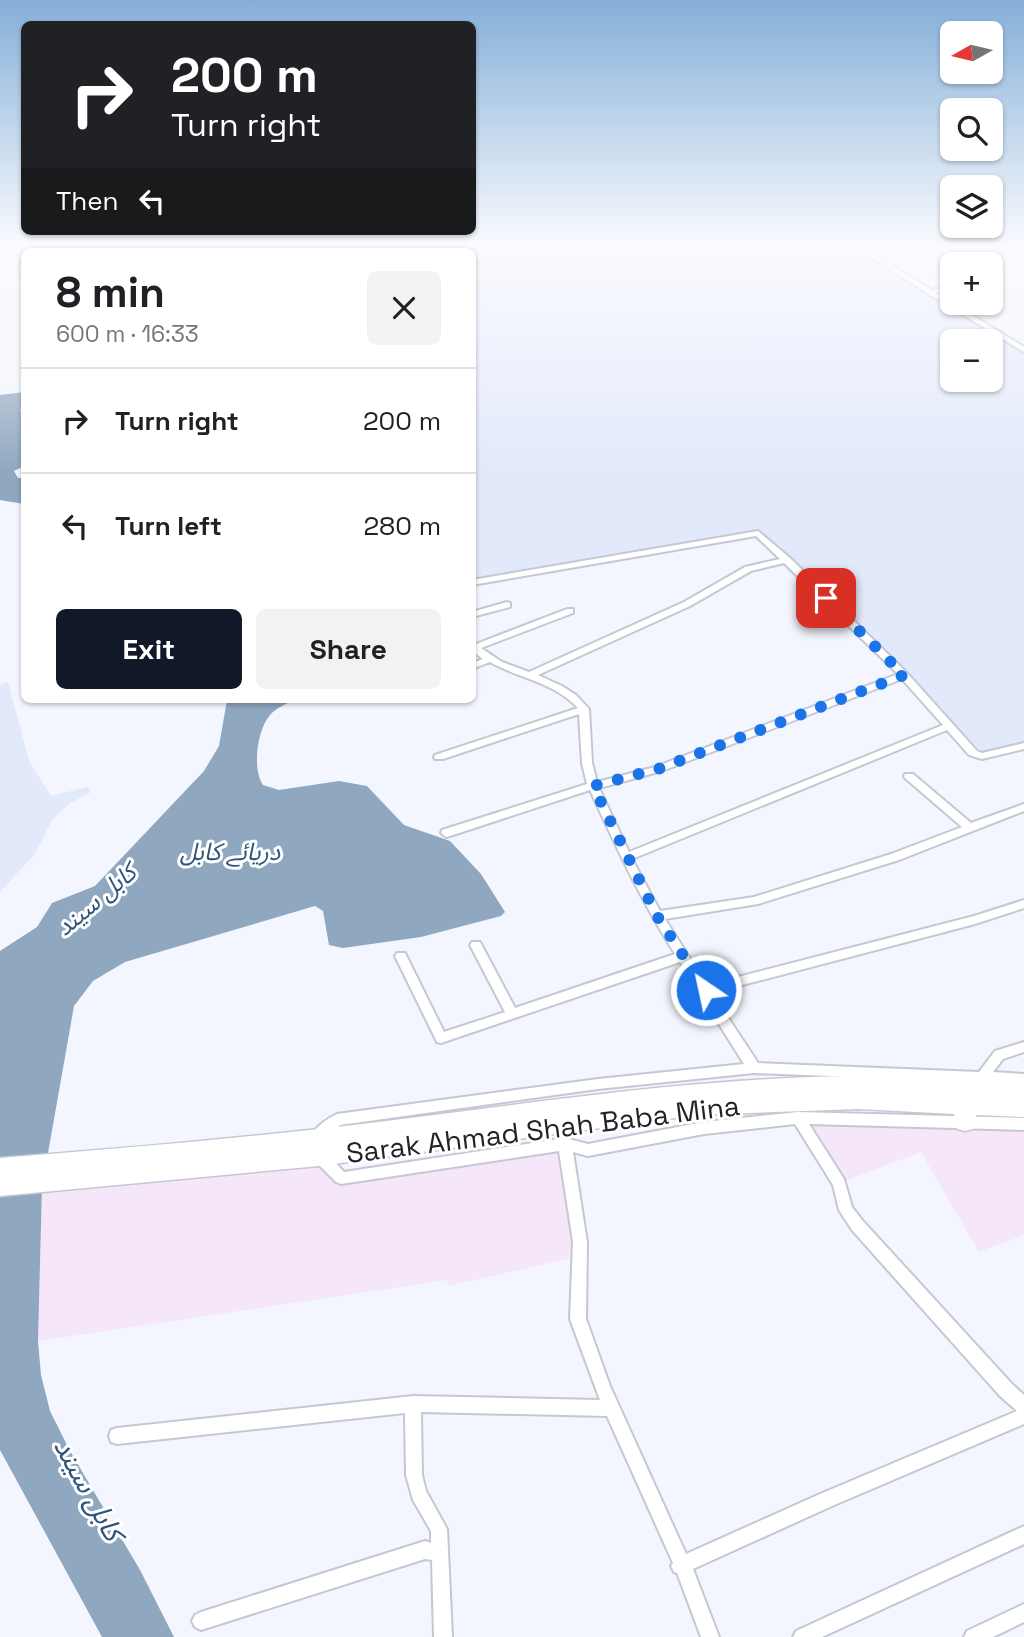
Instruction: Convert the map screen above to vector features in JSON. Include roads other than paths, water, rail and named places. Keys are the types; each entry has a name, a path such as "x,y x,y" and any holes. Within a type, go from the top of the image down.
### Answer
{"highway":[{"path":"316,1148 598,1101 685,1093 937,1081 1024,1092"},
{"name":"Sarak Ahmad Shah Baba Mina","path":"64,1171 316,1148 696,1106 859,1100 965,1113 1024,1108"},
{"path":"0,1168 64,1171"},
{"path":"0,1186 64,1171"}],"street":[{"path":"976,320 1024,350"},
{"path":"476,582 755,532 904,675 977,756 1024,746"},
{"path":"532,674 687,604 748,569 787,560"},
{"path":"476,614 506,605"},
{"path":"476,646 570,611"},
{"path":"476,650 488,660 558,684 584,709 587,763 593,786 626,857 657,916 754,1068"},
{"path":"476,664 488,660"},
{"path":"446,833 593,786 658,769 904,675"},
{"path":"439,757 584,709"},
{"path":"626,857 949,726"},
{"path":"909,776 969,827"},
{"path":"657,916 754,901 895,857 1024,807"},
{"path":"706,990 975,920 1024,904"},
{"path":"476,945 513,1015"},
{"path":"401,956 440,1038 684,956"},
{"path":"983,1076 999,1055 1024,1047"},
{"path":"1024,1079 983,1076 937,1081 754,1068 598,1084 337,1121 316,1148 341,1178 565,1144 588,1150 704,1128 798,1118 965,1113 1024,1124"},
{"path":"798,1118 839,1183 846,1210 857,1225 1006,1390 1024,1406"},
{"path":"565,1144 580,1241 578,1319 611,1408 710,1637"},
{"path":"117,1436 413,1404 611,1408"},
{"path":"413,1404 414,1475 419,1494 439,1529 442,1553 443,1637"},
{"path":"680,1566 826,1500 1024,1416"},
{"path":"802,1637 1024,1535"},
{"path":"201,1621 425,1550 442,1553"},
{"path":"973,1637 1024,1612"}],"water":[{"path":"21,392 21,468 14,471 18,478 21,478 21,504 0,500 0,395"},
{"name":"دریائے کابل","path":"226,703 288,703 272,713 259,740 257,760 263,785 279,790 339,781 367,786 404,825 450,841 481,874 505,912 501,916 421,937 343,948 329,945 323,911 315,906 125,962 93,981 74,1006 42,1187 38,1341 41,1375 50,1411 70,1451 140,1570 174,1637 102,1637 0,1450 0,951 37,927 52,903 95,886 204,771 219,746"}],"water label":[{"name":"کابل سيند","path":"96,900"},
{"name":"کابل سيند","path":"89,1489"}]}
